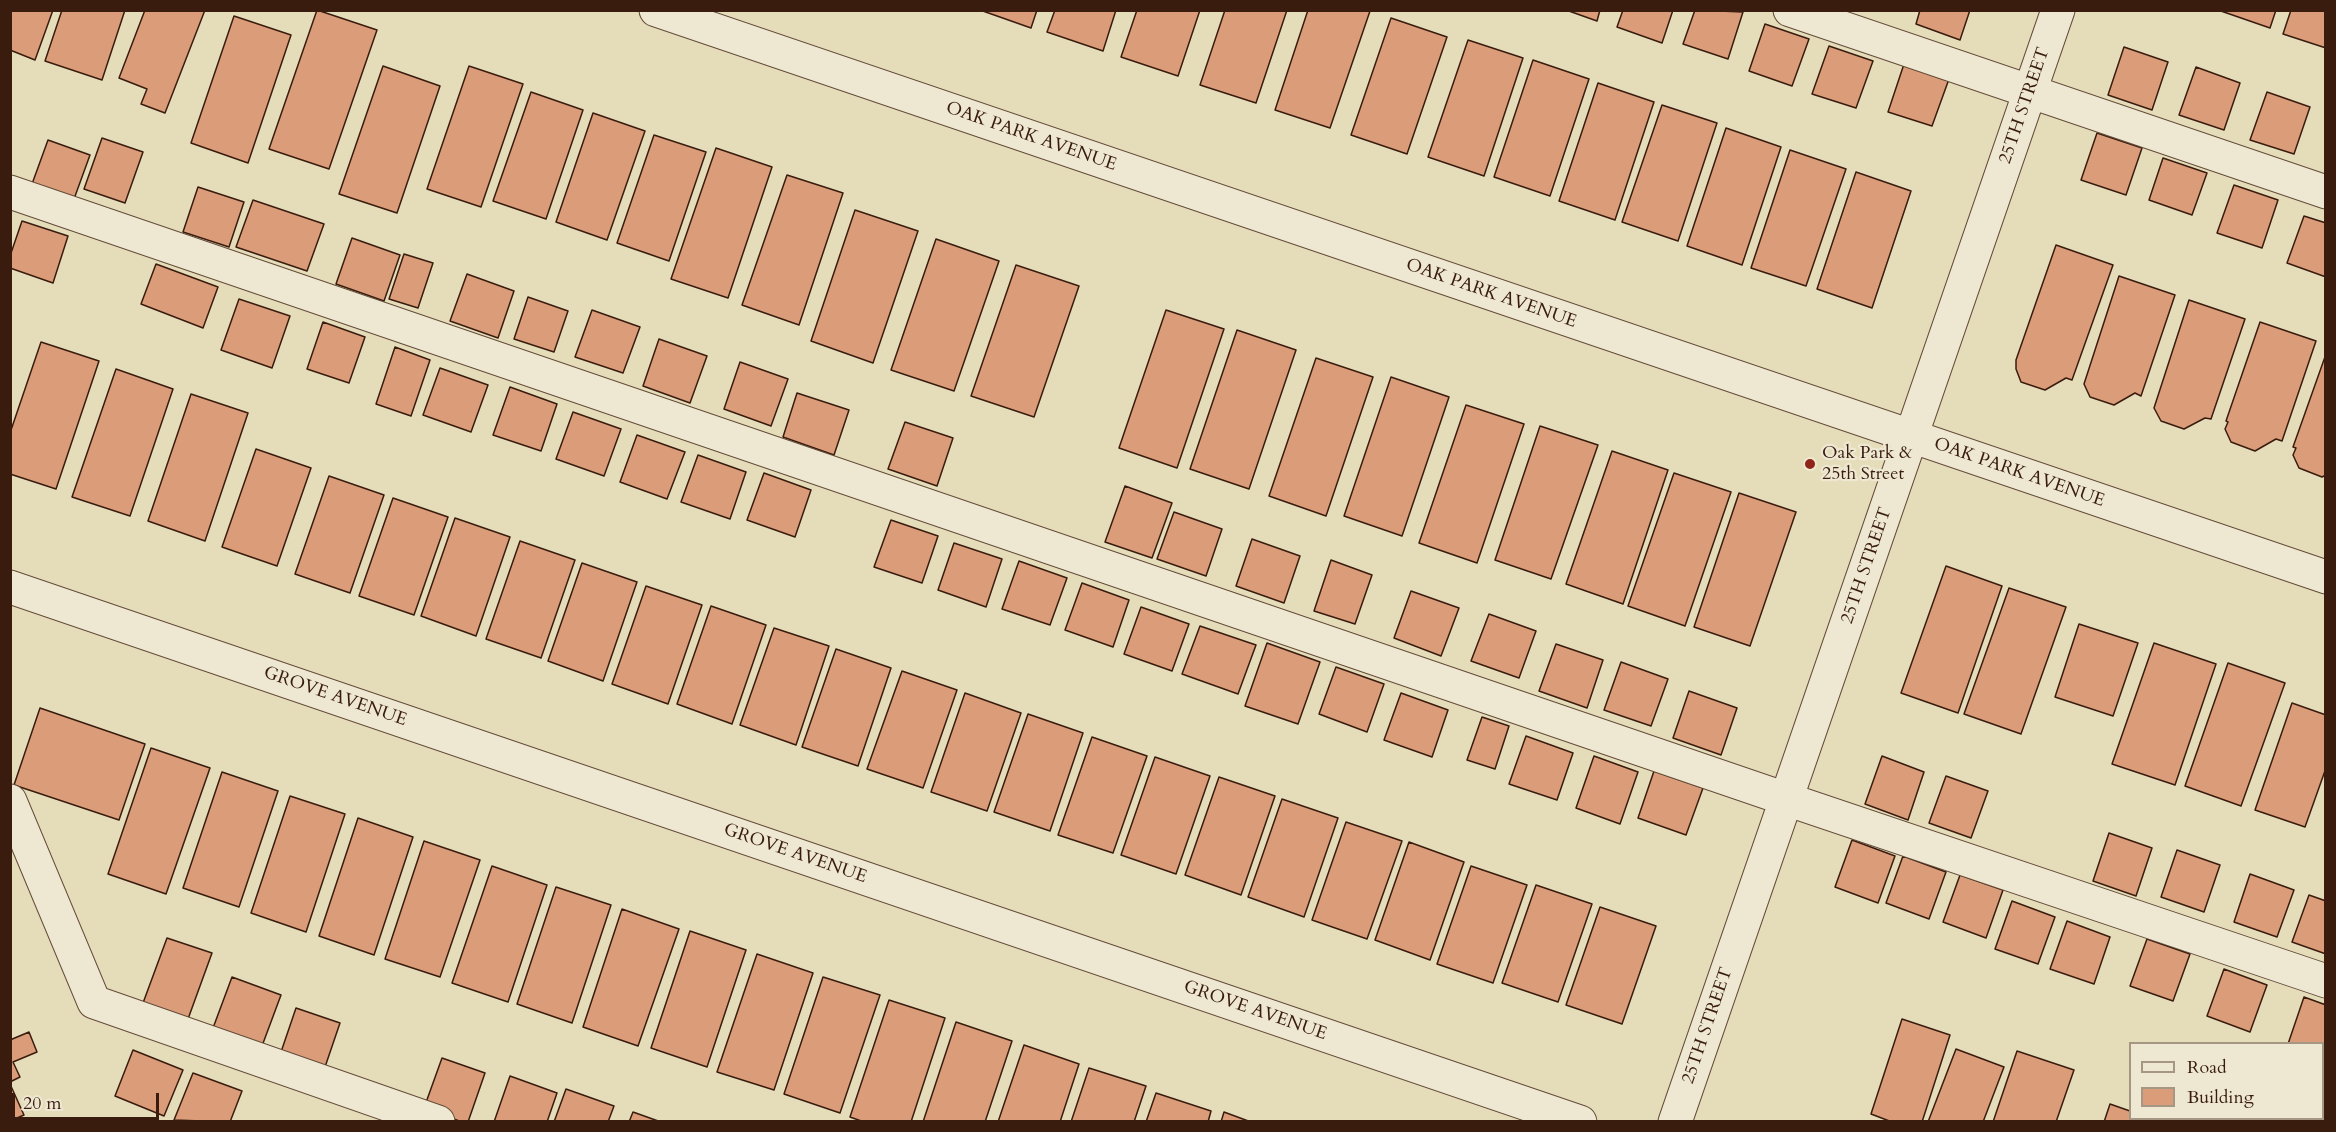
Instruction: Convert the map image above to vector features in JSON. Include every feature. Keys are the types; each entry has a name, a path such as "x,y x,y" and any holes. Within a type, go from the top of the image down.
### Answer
{"street":[{"name":"OAK PARK AVENUE","path":"656,10 2325,577"},
{"path":"1790,10 2325,192"},
{"name":"25TH STREET","path":"1675,1122 2058,10"},
{"path":"10,192 2325,981"},
{"name":"GROVE AVENUE","path":"10,586 1580,1122"},
{"path":"10,801 94,1002 438,1122"}],"building":[{"path":"10,10 53,10 35,60 10,50"},
{"path":"62,10 125,10 102,80 45,61"},
{"path":"145,10 205,10 165,113 141,104 147,89 119,78"},
{"path":"317,10 377,30 329,169 269,149"},
{"path":"980,10 1037,10 1031,28"},
{"path":"1055,10 1116,10 1103,51 1047,32"},
{"path":"1137,10 1200,10 1178,76 1121,57"},
{"path":"1225,10 1287,10 1256,103 1200,85"},
{"path":"1308,10 1370,11 1330,128 1275,110"},
{"path":"1566,10 1600,10 1597,21"},
{"path":"1623,10 1673,10 1662,43 1617,27"},
{"path":"1695,10 1743,12 1728,59 1683,44"},
{"path":"1920,10 1970,10 1960,40 1916,24"},
{"path":"2218,10 2276,10 2270,28"},
{"path":"2291,10 2326,10 2326,48 2283,34"},
{"path":"234,16 291,35 248,163 191,143"},
{"path":"1391,18 1447,37 1407,154 1351,135"},
{"path":"1765,24 1809,39 1792,86 1749,71"},
{"path":"1468,40 1523,58 1484,176 1428,157"},
{"path":"1829,46 1873,61 1856,108 1812,94"},
{"path":"2124,47 2168,62 2152,110 2108,95"},
{"path":"1533,60 1589,79 1550,196 1494,177"},
{"path":"1904,64 1949,79 1932,126 1888,112"},
{"path":"383,66 440,86 397,213 339,194"},
{"path":"469,66 523,84 481,207 427,189"},
{"path":"2196,67 2240,83 2224,130 2179,115"},
{"path":"1598,83 1654,102 1615,220 1559,201"},
{"path":"531,92 583,110 546,219 493,201"},
{"path":"2267,92 2310,107 2294,154 2250,140"},
{"path":"1662,105 1717,123 1678,241 1622,222"},
{"path":"593,113 645,131 607,240 556,222"},
{"path":"1726,128 1781,147 1742,265 1687,246"},
{"path":"2097,133 2142,148 2126,195 2081,180"},
{"path":"654,135 706,152 669,261 617,243"},
{"path":"102,138 143,152 125,203 84,189"},
{"path":"48,140 90,155 74,199 32,184"},
{"path":"716,148 772,167 728,298 671,279"},
{"path":"1790,150 1846,169 1806,286 1751,268"},
{"path":"2163,158 2207,173 2192,215 2149,200"},
{"path":"1856,172 1911,191 1872,308 1817,289"},
{"path":"787,175 843,193 799,325 742,305"},
{"path":"2234,185 2278,200 2262,248 2217,233"},
{"path":"198,187 244,202 229,247 183,232"},
{"path":"253,200 324,224 307,271 236,247"},
{"path":"855,210 918,231 873,363 811,341"},
{"path":"2304,216 2326,223 2326,277 2287,263"},
{"path":"22,221 68,236 53,283 10,268 10,256"},
{"path":"352,238 400,255 384,301 336,284"},
{"path":"936,239 999,261 954,391 891,370"},
{"path":"2056,245 2113,265 2072,380 2066,378 2045,390 2021,382 2016,369 2016,360"},
{"path":"404,254 433,263 418,308 389,299"},
{"path":"156,264 218,287 203,328 141,304"},
{"path":"1016,265 1079,286 1034,417 971,396"},
{"path":"467,274 514,291 498,338 450,321"},
{"path":"2119,276 2175,295 2141,396 2135,393 2114,405 2090,397 2084,384"},
{"path":"528,297 568,311 554,352 514,339"},
{"path":"239,299 290,316 272,368 221,350"},
{"path":"2189,300 2245,319 2211,419 2205,418 2184,429 2161,421 2154,408"},
{"path":"592,310 640,327 623,373 575,357"},
{"path":"1166,310 1224,329 1177,468 1119,448"},
{"path":"323,322 365,337 349,383 307,369"},
{"path":"2260,322 2316,341 2282,441 2276,439 2255,451 2231,442 2225,429"},
{"path":"1237,330 1296,350 1249,489 1190,469"},
{"path":"659,339 707,356 690,403 643,386"},
{"path":"41,342 99,361 56,489 10,474 10,433"},
{"path":"395,347 430,360 411,416 376,404"},
{"path":"2326,354 2326,475 2322,477 2299,468 2293,455 2296,448 2293,447"},
{"path":"1316,358 1373,377 1326,516 1269,496"},
{"path":"740,362 788,379 771,426 724,409"},
{"path":"440,368 488,385 471,432 423,415"},
{"path":"116,369 173,389 130,516 72,497"},
{"path":"1391,377 1449,397 1402,536 1344,516"},
{"path":"510,387 557,404 541,451 493,435"},
{"path":"797,393 849,410 834,455 783,437"},
{"path":"191,394 248,413 205,541 148,521"},
{"path":"1466,405 1524,424 1477,563 1419,543"},
{"path":"573,412 621,429 604,476 556,459"},
{"path":"905,422 953,438 937,486 888,469"},
{"path":"1540,426 1598,445 1551,579 1495,560"},
{"path":"637,435 685,452 667,499 620,482"},
{"path":"256,449 311,468 277,566 222,547"},
{"path":"1612,451 1668,470 1623,604 1566,584"},
{"path":"698,455 746,472 730,519 681,502"},
{"path":"764,473 811,490 795,537 747,520"},
{"path":"1674,473 1731,492 1685,626 1628,606"},
{"path":"329,476 384,495 350,593 295,574"},
{"path":"1125,486 1172,503 1152,558 1105,542"},
{"path":"1739,493 1796,512 1750,646 1694,627"},
{"path":"393,498 448,517 414,615 359,596"},
{"path":"1174,512 1222,529 1206,576 1157,559"},
{"path":"455,518 510,537 476,636 421,616"},
{"path":"891,520 938,536 922,583 874,567"},
{"path":"1252,539 1300,556 1284,603 1236,586"},
{"path":"520,541 575,560 541,658 486,639"},
{"path":"954,543 1002,559 986,607 938,590"},
{"path":"1331,560 1372,575 1355,624 1314,611"},
{"path":"1019,561 1067,578 1050,625 1002,609"},
{"path":"582,563 637,582 603,681 548,661"},
{"path":"1946,566 2002,586 1958,713 1901,693"},
{"path":"1082,583 1129,600 1113,647 1065,630"},
{"path":"646,586 702,605 668,704 612,684"},
{"path":"2009,588 2066,607 2021,734 1964,714"},
{"path":"1411,591 1459,608 1441,656 1394,638"},
{"path":"711,606 766,625 732,724 677,704"},
{"path":"1141,607 1189,624 1172,671 1124,654"},
{"path":"1489,614 1536,631 1519,678 1471,661"},
{"path":"2079,624 2138,643 2113,716 2055,697"},
{"path":"1200,626 1256,645 1238,694 1182,674"},
{"path":"774,628 829,646 796,745 740,725"},
{"path":"1267,643 1320,662 1298,724 1245,706"},
{"path":"2154,643 2216,664 2175,785 2112,764"},
{"path":"1556,644 1603,660 1587,708 1539,691"},
{"path":"836,649 891,668 858,766 802,747"},
{"path":"1621,662 1668,679 1651,726 1604,710"},
{"path":"2228,663 2285,683 2241,806 2185,786"},
{"path":"1336,667 1384,684 1367,732 1319,714"},
{"path":"902,671 957,690 923,788 867,769"},
{"path":"1689,691 1737,708 1721,755 1673,738"},
{"path":"965,693 1021,713 987,811 931,792"},
{"path":"1401,693 1448,710 1432,757 1384,740"},
{"path":"2292,703 2326,715 2326,768 2305,827 2255,810"},
{"path":"40,708 145,744 119,820 14,785"},
{"path":"1028,714 1083,733 1050,831 994,812"},
{"path":"1482,717 1509,726 1495,769 1467,760"},
{"path":"1526,736 1573,753 1557,800 1509,784"},
{"path":"1092,737 1147,756 1113,853 1058,835"},
{"path":"151,748 210,768 166,894 108,874"},
{"path":"1594,756 1638,772 1620,824 1576,808"},
{"path":"1882,756 1924,772 1908,820 1865,804"},
{"path":"1155,757 1210,776 1176,874 1121,855"},
{"path":"1654,771 1703,788 1686,835 1638,818"},
{"path":"222,772 278,791 239,907 183,888"},
{"path":"1946,776 1988,791 1971,838 1929,823"},
{"path":"1219,777 1275,796 1241,895 1185,875"},
{"path":"290,796 345,814 306,932 251,913"},
{"path":"1282,799 1338,818 1304,917 1248,897"},
{"path":"358,818 413,837 374,955 319,936"},
{"path":"1346,822 1402,841 1367,939 1312,920"},
{"path":"2109,833 2152,848 2136,896 2093,881"},
{"path":"1852,840 1895,856 1878,903 1835,887"},
{"path":"424,841 480,860 440,977 385,959"},
{"path":"1409,842 1464,862 1430,960 1375,940"},
{"path":"2177,850 2220,865 2204,912 2161,897"},
{"path":"1903,856 1946,872 1929,919 1886,903"},
{"path":"492,866 547,885 508,1002 452,983"},
{"path":"1471,866 1527,885 1493,983 1437,964"},
{"path":"2250,874 2294,890 2277,937 2234,922"},
{"path":"1960,875 2003,890 1986,938 1943,922"},
{"path":"1536,885 1592,904 1558,1002 1502,983"},
{"path":"556,887 611,905 572,1023 517,1004"},
{"path":"2309,895 2326,901 2326,954 2292,942"},
{"path":"2012,901 2055,917 2038,964 1995,949"},
{"path":"1600,907 1656,926 1622,1024 1566,1005"},
{"path":"622,909 679,929 638,1046 583,1027"},
{"path":"2067,921 2110,937 2094,984 2050,969"},
{"path":"690,931 746,950 707,1067 651,1048"},
{"path":"167,938 212,953 188,1019 143,1003"},
{"path":"2147,939 2190,954 2173,1001 2130,986"},
{"path":"757,954 813,973 774,1090 717,1072"},
{"path":"2224,969 2267,985 2250,1032 2207,1016"},
{"path":"232,977 281,995 262,1046 213,1028"},
{"path":"823,977 880,995 840,1113 784,1094"},
{"path":"2304,997 2326,1005 2326,1058 2324,1058 2324,1042 2289,1042"},
{"path":"889,1000 945,1018 911,1122 864,1122 850,1117"},
{"path":"296,1008 340,1023 325,1067 281,1052"},
{"path":"1902,1019 1950,1035 1922,1122 1892,1122 1871,1114"},
{"path":"956,1022 1012,1041 985,1122 923,1122"},
{"path":"29,1032 37,1052 13,1062 20,1077 10,1082 10,1040"},
{"path":"1024,1045 1079,1064 1060,1122 998,1122"},
{"path":"1956,1049 2004,1067 1983,1122 1928,1122"},
{"path":"133,1050 183,1070 164,1116 115,1096"},
{"path":"2017,1051 2074,1070 2056,1122 1993,1122"},
{"path":"442,1058 485,1073 468,1122 462,1122 424,1108"},
{"path":"1089,1068 1146,1086 1134,1122 1071,1122"},
{"path":"193,1073 242,1091 230,1122 174,1120"},
{"path":"510,1076 557,1093 547,1122 494,1122"},
{"path":"10,1084 24,1115 10,1121"},
{"path":"566,1089 614,1106 608,1122 554,1122"},
{"path":"1156,1093 1211,1111 1208,1122 1146,1122"},
{"path":"2110,1104 2129,1111 2129,1120 2158,1122 2104,1122"},
{"path":"633,1112 661,1122 629,1122"},
{"path":"1224,1112 1251,1122 1221,1122"},
{"path":"2172,1120 2226,1120 2226,1122 2172,1122"}],"place":[{"name":"Oak Park & 25th Street","path":"1810,464"}]}
